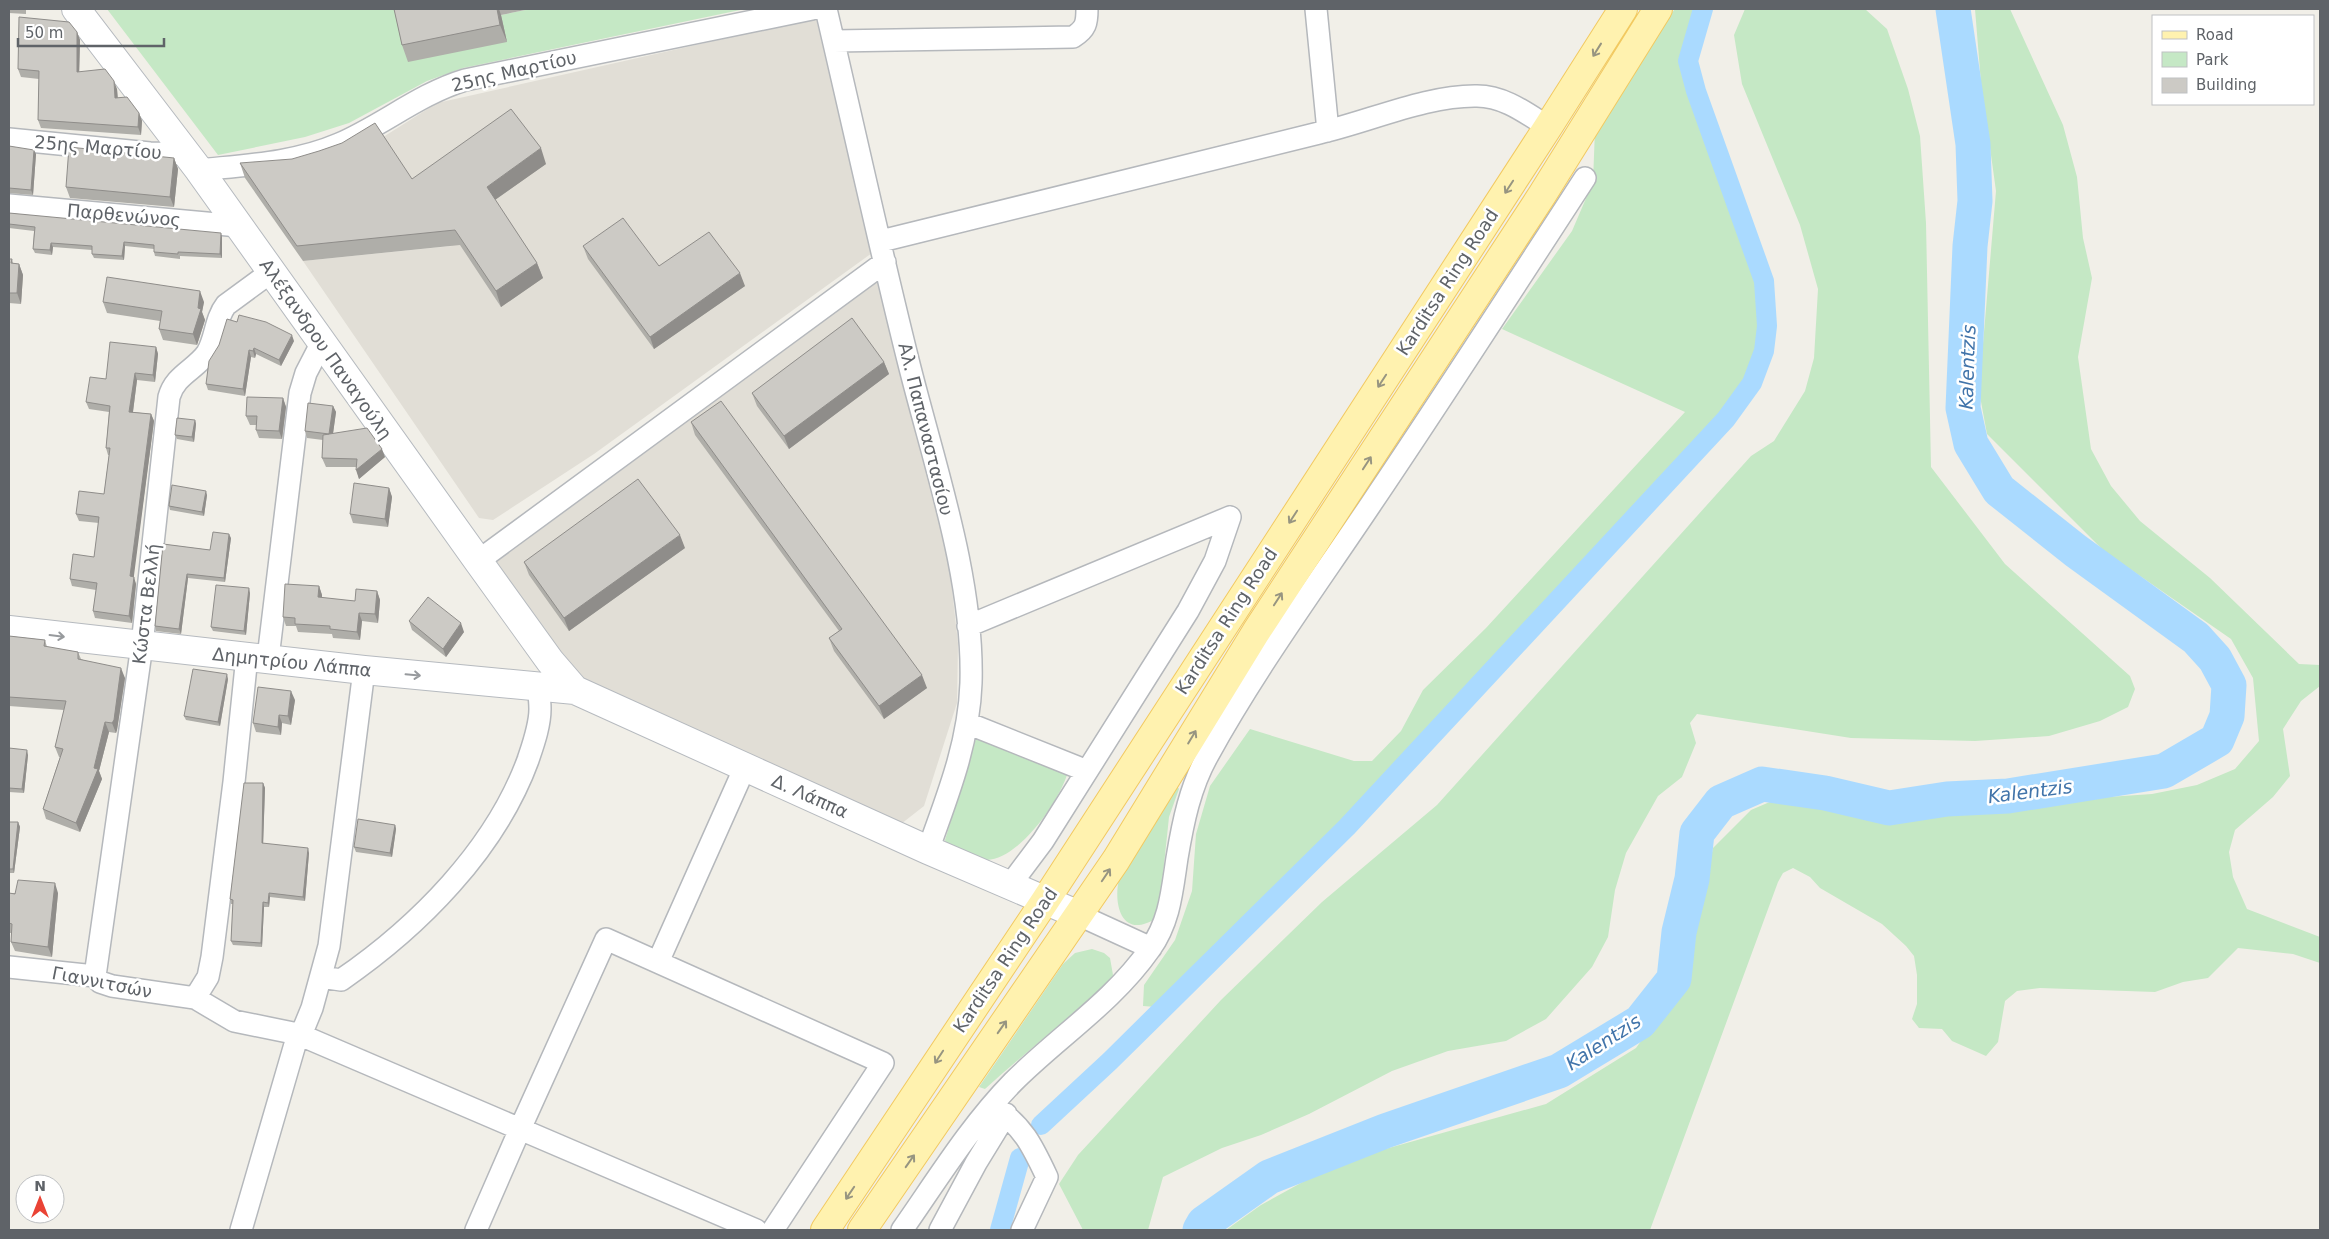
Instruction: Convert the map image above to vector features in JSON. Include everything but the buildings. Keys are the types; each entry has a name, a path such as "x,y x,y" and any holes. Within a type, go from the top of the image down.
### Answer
{"main road":[{"name":"Karditsa Ring Road","path":"824,1230 1045,901 1623,9"},
{"name":"Karditsa Ring Road","path":"862,1230 1079,915 1152,803 1262,624 1542,195 1658,9"}],"street":[{"name":"Αλέξανδρου Παναγούλη","path":"76,9 193,162 321,344 550,661 575,690"},
{"name":"25ης Μαρτίου","path":"9,139 150,153 193,162 286,159 319,151 361,134 438,89 465,80 812,9"},
{"name":"Αλ. Παπαναστασίου","path":"826,9 885,262 957,552 968,626 971,684 967,723 957,768 928,850"},
{"path":"834,41 1073,37 1083,31 1087,23 1087,9"},
{"path":"1316,9 1328,131"},
{"path":"881,241 1328,131 1446,98 1477,96 1497,99 1518,108 1548,127"},
{"path":"940,1230 972,1169 1011,1084 1045,1052 1095,1010 1151,948 1166,921 1172,902 1179,845 1190,795 1206,759 1269,655 1424,425 1585,178"},
{"name":"Παρθενώνος","path":"9,205 239,226"},
{"path":"478,561 885,262"},
{"name":"Κώστα Βελλή","path":"95,976 142,645 172,388 179,377 198,363 207,352 221,311 226,305 271,272"},
{"path":"321,344 306,373 300,393 257,657 234,782 212,958 208,977 195,998 234,1021 298,1034 756,1230"},
{"path":"968,626 1230,517 1215,561 1188,611 1043,841 1010,885"},
{"name":"Δημητρίου Λάππα","path":"9,630 364,670 575,690"},
{"path":"241,1230 298,1034 303,1030 321,977 334,913 364,670"},
{"path":"321,977 341,980 374,956 420,918 466,865 513,794 523,773 537,730 540,710 538,686"},
{"name":"Δ. Λάππα","path":"575,690 928,850 1079,915"},
{"path":"967,723 1087,771"},
{"path":"658,962 745,767"},
{"path":"1079,915 1151,948"},
{"path":"476,1230 606,939 882,1063 774,1230"},
{"name":"Γιαννιτσών","path":"9,967 95,976 100,982 112,986 195,998"},
{"path":"902,1230 969,1135 1000,1110"},
{"path":"1000,1110 1027,1137 1047,1177 1022,1230"}],"shaded area":[{"path":"816,18 872,253 594,454 493,520 479,518 303,261 452,246 380,139 437,103"},
{"path":"879,281 949,563 958,643 957,703 924,806 901,824 582,680 495,563"}],"green space":[{"path":"107,9 397,9 506,42 501,15 530,9 745,9 463,68 427,81 349,123 305,137 218,155"},
{"path":"1675,9 1692,9 1694,12 1684,64 1760,282 1761,325 1758,348 1743,386 1710,431 1338,826 1156,1007 1143,1006 1144,985 1175,940 1192,891 1196,834 1210,786 1250,729 1354,761 1372,761 1401,731 1423,690 1486,628 1685,412 1502,329 1572,231 1593,182 1595,129 1660,27"},
{"path":"1745,9 1865,9 1887,29 1908,89 1920,136 1926,223 1931,467 2005,564 2130,676 2135,689 2128,707 2100,721 2049,736 1975,741 1851,738 1697,714 1690,723 1696,743 1682,777 1658,796 1626,853 1615,890 1608,937 1592,967 1546,1019 1506,1041 1448,1051 1392,1071 1309,1114 1261,1135 1222,1148 1163,1177 1148,1230 1083,1230 1059,1184 1078,1155 1221,1000 1322,902 1437,805 1751,456 1774,441 1805,391 1814,358 1818,289 1800,225 1742,84 1734,35"},
{"path":"1975,9 2010,9 2063,125 2077,177 2083,238 2092,278 2078,357 2091,449 2111,486 2140,521 2210,578 2299,664 2320,665 2320,686 2301,701 2283,729 2290,776 2273,797 2235,830 2229,852 2233,877 2247,909 2320,937 2320,963 2293,954 2238,948 2208,978 2183,982 2155,992 2040,988 2017,991 2005,1001 1998,1042 1986,1056 1952,1041 1942,1029 1919,1028 1912,1019 1917,1004 1917,975 1914,956 1882,924 1820,888 1810,877 1793,868 1783,873 1778,882 1650,1230 1226,1230 1261,1205 1339,1162 1546,1104 1636,1048 1683,983 1713,848 1751,810 1779,798 1821,805 1868,817 2152,794 2197,785 2235,769 2259,741 2253,678 2231,639 2104,551 1987,434 1979,391 1996,191 1981,83"},
{"path":"978,732 1069,768 1058,794 1038,825 1013,849 1000,857 987,860 972,857 947,846 945,840"},
{"path":"1177,786 1179,789 1169,817 1160,903 1155,919 1144,924 1135,925 1128,922 1122,916 1119,908 1117,889 1119,879"},
{"path":"1092,949 1104,953 1110,958 1113,975 1111,981 985,1089 979,1087 1063,964 1075,953"}],"waterway":[{"path":"1041,1125 1110,1061 1347,827 1726,419 1752,383 1764,351 1767,326 1764,281 1696,91 1688,61 1703,9"},
{"name":"Kalentzis","path":"1200,1230 1204,1223 1269,1177 1385,1131 1559,1071 1640,1022 1674,979 1679,932 1692,879 1697,833 1721,802 1762,784 1825,793 1889,808 1947,799 2008,796 2164,771 2217,740 2227,716 2229,685 2215,659 2196,638 2076,551 1999,490 1971,444 1963,408 1970,246 1975,201 1973,144 1953,9"},
{"path":"1000,1230 1020,1158"}]}
